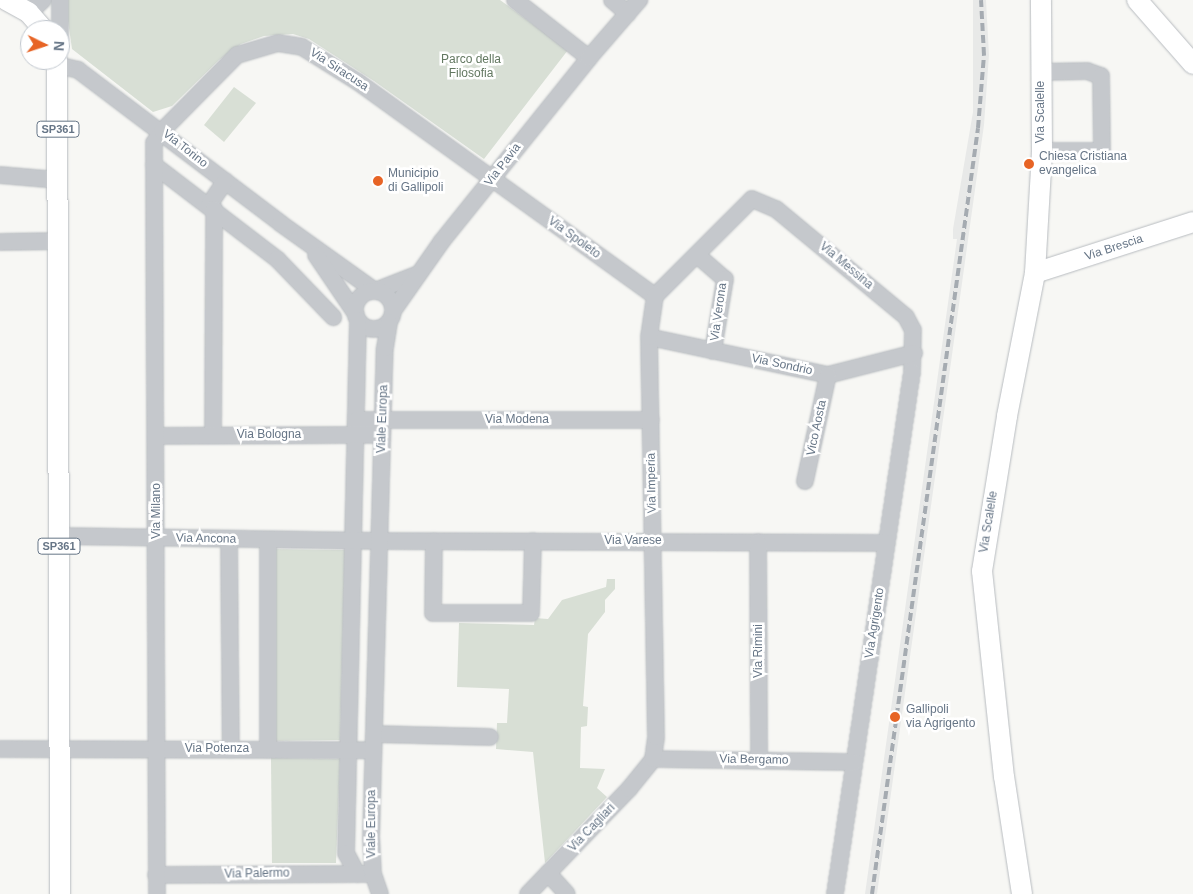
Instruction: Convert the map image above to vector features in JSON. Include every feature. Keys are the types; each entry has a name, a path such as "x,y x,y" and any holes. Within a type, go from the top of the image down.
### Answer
{"main road":[{"path":"6,0 39,17"},
{"name":"Via Scalelle","path":"1022,894 1003,767 982,571 1005,426 1034,273 1042,151 1041,0"},
{"path":"1137,0 1193,64"},
{"name":"SP361","path":"58,70 60,894"},
{"name":"Via Brescia","path":"1034,273 1193,222"}],"street":[{"path":"60,0 60,20"},
{"path":"515,0 589,58"},
{"path":"612,0 628,14"},
{"name":"Via Pavia","path":"391,316 418,274 493,178 589,58 639,0"},
{"name":"Via Siracusa","path":"162,131 237,55 257,47 278,43 294,44 322,57 493,178"},
{"name":"Via Torino","path":"70,67 78,70 162,131 225,181 375,291"},
{"name":"Via Scalelle","path":"1041,72 1087,71 1101,76 1102,151 1042,151"},
{"name":"Via Milano","path":"157,894 154,143 162,131"},
{"path":"154,166 211,207 277,260 333,317"},
{"path":"0,175 58,189"},
{"name":"Via Spoleto","path":"493,178 656,296"},
{"path":"213,435 211,207 225,181"},
{"name":"Via Messina","path":"697,255 752,199 776,209 906,317 912,330 914,353"},
{"path":"0,242 58,241"},
{"name":"Via Torino","path":"308,243 357,317"},
{"path":"656,296 697,255"},
{"name":"Via Verona","path":"697,255 725,279 713,351"},
{"path":"375,291 390,299 391,316 373,329 357,317 360,298 375,291 418,274"},
{"name":"Via Imperia","path":"653,759 656,737 649,337 656,296"},
{"name":"Viale Europa","path":"365,874 374,750 382,428 391,316"},
{"name":"Viale Europa","path":"357,317 357,428 346,854 365,874"},
{"name":"Via Sondrio","path":"649,337 828,375 914,353"},
{"name":"Via Agrigento","path":"835,894 914,353"},
{"name":"Vico Aosta","path":"806,481 828,375"},
{"name":"Via Modena","path":"382,428 651,420"},
{"name":"Via Bologna","path":"156,436 382,428"},
{"name":"Via Ancona","path":"59,536 379,541"},
{"path":"229,539 232,750"},
{"path":"268,540 268,750"},
{"name":"Via Varese","path":"379,541 887,543"},
{"path":"434,541 433,613 531,614 533,541"},
{"name":"Via Rimini","path":"758,542 759,760"},
{"path":"374,734 490,736"},
{"name":"Via Potenza","path":"0,749 374,750"},
{"name":"Via Bergamo","path":"653,759 854,762"},
{"name":"Via Cagliari","path":"528,894 629,789 653,759"},
{"path":"548,873 566,894"},
{"path":"365,874 380,894"},
{"name":"Via Palermo","path":"156,875 365,874"}],"shaded area":[{"path":"973,0 986,0 989,55 984,125 877,894 865,894 957,239 953,239 953,229 973,112"}],"green space":[{"name":"Parco della Filosofia","path":"65,0 500,0 568,50 484,159 374,81 309,39 293,34 264,36 241,44 219,60 172,106 153,112 72,49 70,20 68,20"},
{"path":"234,87 256,103 224,142 204,125"},
{"path":"270,549 345,550 340,740 270,741"},
{"path":"607,579 615,579 615,589 605,600 605,612 588,634 583,706 588,707 587,726 581,727 580,768 605,769 597,788 607,797 545,863 533,752 496,749 497,723 507,723 509,689 457,687 459,623 534,625 535,618 548,619 562,600 606,587"},
{"path":"271,758 340,759 336,863 272,863"}],"railway":[{"path":"872,894 978,128 984,55 981,0"}],"place":[{"name":"Chiesa Cristiana evangelica","path":"1029,164"},
{"name":"Municipio di Gallipoli","path":"378,181"},
{"name":"Gallipoli via Agrigento","path":"895,717"}]}
